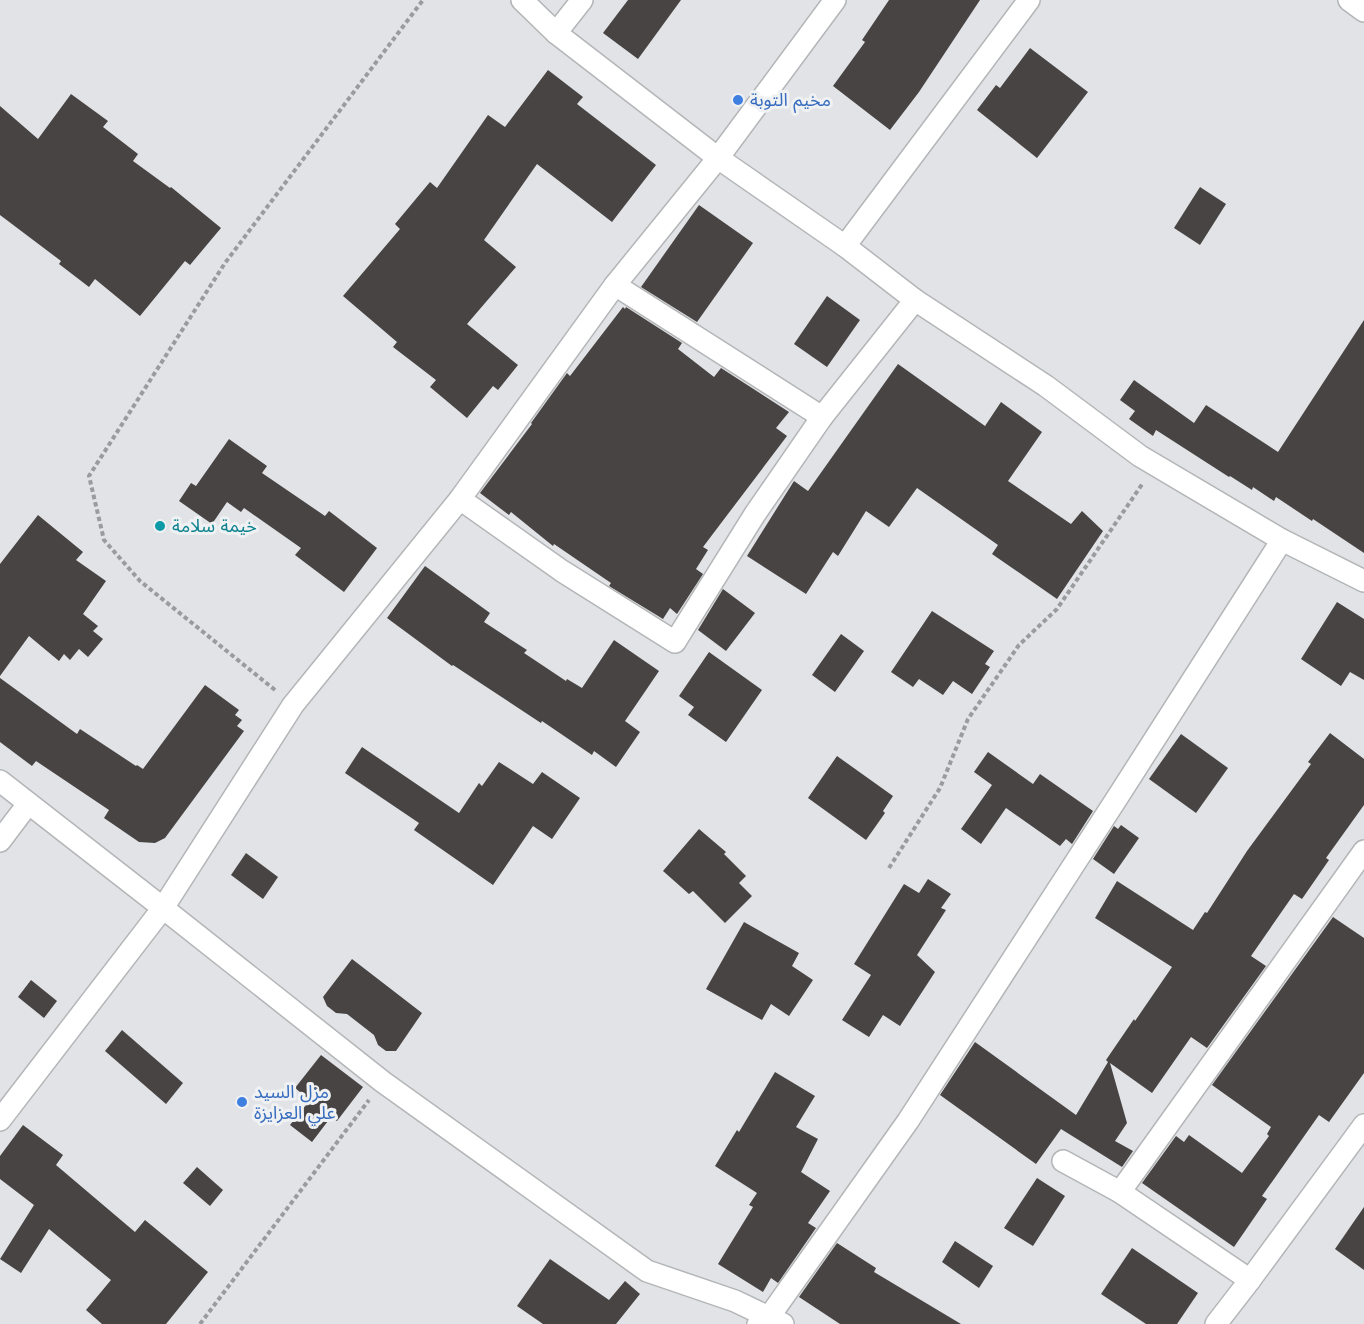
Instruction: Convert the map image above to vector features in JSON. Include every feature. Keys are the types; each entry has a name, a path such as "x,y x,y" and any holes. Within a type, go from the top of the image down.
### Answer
{"street":[{"path":"522,0 556,33 718,158 845,246 915,300 1046,386 1140,456 1282,540 1364,581"},
{"path":"556,33 582,0"},
{"path":"0,1120 163,908 293,705 460,499 615,285 718,158 835,0"},
{"path":"845,246 1029,0"},
{"path":"1349,0 1364,11"},
{"path":"615,285 822,417"},
{"path":"460,499 562,572 675,642 755,514 822,417 915,300"},
{"path":"0,782 383,1082 647,1271 735,1301 770,1322 908,1121 1282,540"},
{"path":"0,841 28,804"},
{"path":"1120,1192 1364,851"},
{"path":"1216,1324 1364,1125"},
{"path":"1063,1161 1120,1192 1250,1280"}],"path":[{"path":"293,705 140,580 104,540 89,476 225,263 423,0"},
{"path":"889,868 940,788 968,719 1019,645 1057,609 1155,465"},
{"path":"200,1324 383,1082"}],"building":[{"path":"628,0 681,0 638,59 603,33"},
{"path":"889,0 980,0 919,92 890,130 833,86 865,42 862,40"},
{"path":"1030,48 1088,92 1037,158 977,110 996,85 1000,88"},
{"path":"548,70 583,97 577,104 656,165 612,222 537,164 484,240 516,267 467,324 518,365 498,390 493,386 467,418 430,387 436,380 393,347 397,342 343,296 400,229 395,224 430,182 437,188 488,115 505,127"},
{"path":"71,94 108,121 103,127 138,154 133,161 171,187 221,228 190,265 185,261 140,316 95,279 89,287 59,264 61,261 0,215 0,106 38,139"},
{"path":"1200,187 1226,204 1200,245 1174,228"},
{"path":"699,205 753,243 697,322 641,287"},
{"path":"827,296 860,320 827,367 794,344"},
{"path":"623,307 682,343 678,349 714,377 721,368 789,412 776,428 787,436 703,547 708,550 696,569 703,574 677,614 670,608 663,619 609,586 611,583 554,544 553,546 511,512 509,515 480,493 567,373 570,376"},
{"path":"1364,320 1364,553 1276,497 1274,501 1253,487 1252,490 1156,430 1153,436 1129,419 1135,411 1120,400 1134,380 1194,423 1206,405 1278,452"},
{"path":"898,364 985,426 1001,402 1042,432 1008,481 1071,524 1082,511 1103,531 1057,599 992,554 998,545 917,488 889,527 866,511 838,556 833,552 806,594 747,556 794,481 808,491"},
{"path":"229,439 267,466 262,473 325,516 329,511 377,548 344,592 295,555 301,548 244,508 241,512 227,502 212,524 179,501 191,483 196,486"},
{"path":"38,515 83,552 76,560 106,581 83,614 98,626 93,631 103,639 88,657 79,649 70,660 64,654 59,661 29,636 0,676 0,564"},
{"path":"425,566 490,613 484,622 527,650 524,653 566,681 567,679 582,688 614,640 659,671 625,721 640,732 616,767 594,751 592,755 542,721 541,723 452,666 387,618"},
{"path":"723,589 755,613 726,651 698,630"},
{"path":"1337,602 1364,619 1364,680 1350,672 1341,686 1301,659"},
{"path":"932,611 994,651 985,664 990,667 972,694 953,681 943,695 919,679 913,687 891,672"},
{"path":"841,634 864,651 835,692 812,675"},
{"path":"709,652 762,690 726,742 688,715 694,707 679,696"},
{"path":"0,678 77,734 80,729 143,769 205,685 239,710 235,715 242,720 237,726 244,731 165,838 155,843 139,842 104,818 109,810 36,761 32,766 0,742"},
{"path":"1330,733 1364,759 1364,805 1326,858 1329,860 1302,899 1294,894 1251,956 1266,966 1207,1048 1191,1037 1152,1093 1110,1063 1127,1123 1115,1141 1133,1151 1122,1167 1061,1129 1036,1164 940,1095 975,1042 1076,1115 1108,1062 1106,1060 1172,967 1095,918 1117,881 1193,930 1311,764 1308,762"},
{"path":"1181,734 1228,768 1196,813 1149,779"},
{"path":"362,747 459,813 479,783 482,786 499,762 533,784 542,772 580,798 552,839 533,826 493,885 414,830 419,823 345,773"},
{"path":"988,752 1033,784 1040,774 1093,811 1072,844 1066,839 1060,846 1006,808 981,844 961,829 992,785 974,772"},
{"path":"837,756 893,796 883,811 885,813 866,840 808,798"},
{"path":"1121,825 1139,838 1114,874 1093,859 1114,826 1118,829"},
{"path":"699,829 726,852 724,854 746,876 739,883 752,896 725,923 693,891 689,894 663,871"},
{"path":"246,853 278,877 263,899 231,875"},
{"path":"928,879 951,894 941,908 946,910 917,955 935,972 900,1026 883,1015 869,1037 842,1020 871,975 854,964 904,884 919,893"},
{"path":"1333,917 1364,938 1364,1073 1329,1122 1319,1115 1262,1196 1267,1199 1234,1247 1142,1183 1176,1136 1184,1142 1189,1135 1242,1173 1269,1136 1267,1134 1271,1127 1212,1085"},
{"path":"744,922 799,953 792,966 813,980 789,1016 771,1004 762,1020 706,989"},
{"path":"352,959 422,1013 396,1051 386,1051 378,1045 374,1035 347,1014 336,1013 327,1006 323,997"},
{"path":"31,980 57,1001 44,1018 18,997"},
{"path":"122,1030 183,1083 166,1104 105,1051"},
{"path":"321,1055 363,1087 337,1121 331,1117 312,1142 290,1125 310,1100 295,1088"},
{"path":"775,1072 815,1096 796,1127 818,1139 801,1172 830,1191 808,1223 816,1228 778,1283 771,1278 763,1292 718,1264 753,1207 749,1205 757,1193 715,1166 737,1130 739,1132"},
{"path":"23,1125 63,1155 56,1165 135,1232 145,1220 208,1272 166,1324 102,1324 86,1310 111,1280 49,1229 21,1273 0,1259 34,1205 0,1179 0,1156"},
{"path":"197,1167 223,1190 210,1206 183,1183"},
{"path":"1037,1178 1065,1196 1033,1246 1004,1228"},
{"path":"1364,1207 1364,1270 1335,1249"},
{"path":"955,1241 993,1266 979,1288 942,1262"},
{"path":"837,1243 876,1268 874,1272 961,1324 840,1324 799,1297"},
{"path":"1132,1248 1198,1293 1177,1324 1146,1324 1101,1294"},
{"path":"550,1259 609,1300 625,1281 640,1294 616,1324 543,1324 517,1306"}],"place":[{"name":"مخيم التوبة","path":"738,100"},
{"name":"خيمة سلامة","path":"160,526"},
{"name":"مزل السيد علي العزايزة","path":"242,1102"}]}
